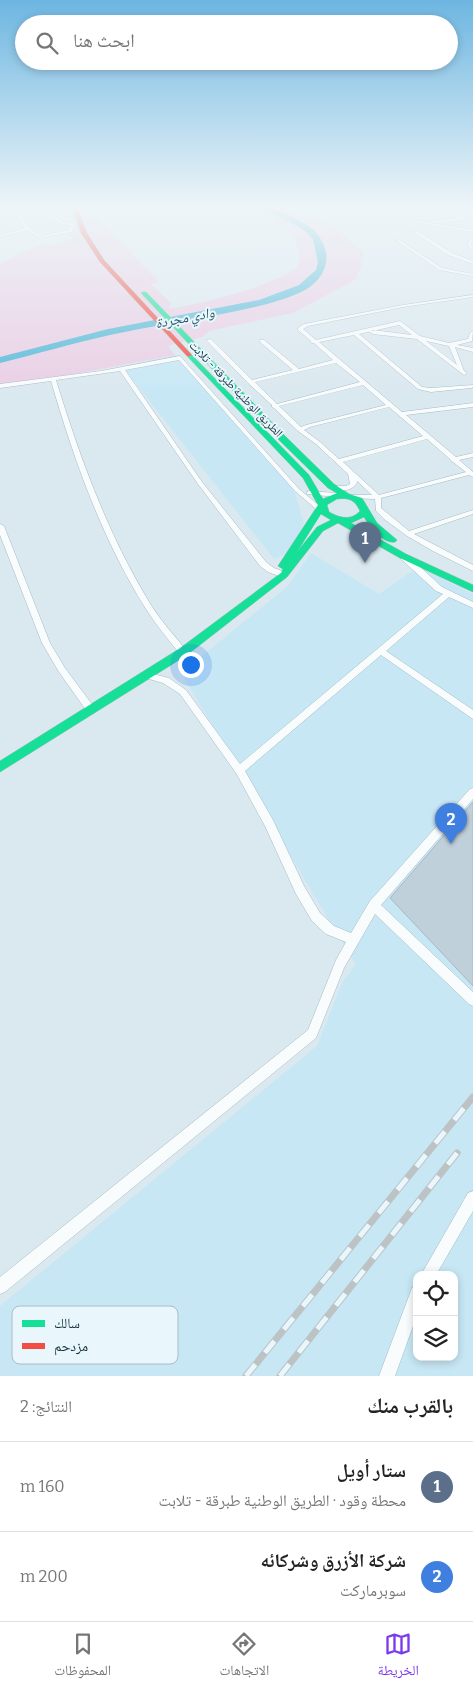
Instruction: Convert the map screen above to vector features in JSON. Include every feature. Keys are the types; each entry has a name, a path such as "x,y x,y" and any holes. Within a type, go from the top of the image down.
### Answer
{"main road":[{"name":"الطريق الوطنية طبرقة - تلابت","path":"111,269 191,342 280,436 342,493 363,504 365,509"},
{"name":"الطريق الوطنية طبرقة - تلابت","path":"120,269 179,345 306,477 321,506"},
{"path":"281,574 321,506 330,497 342,493"},
{"path":"321,506 339,520 403,556 473,589"},
{"path":"0,767 183,652 269,586 320,529 329,522 354,520 363,515 365,509"},
{"path":"365,509 373,524 396,544 473,581"}],"street":[{"path":"442,269 473,275"},
{"path":"472,474 313,342 300,327 403,306 473,296"},
{"path":"313,342 400,324 464,373"},
{"path":"364,331 417,337 473,350"},
{"path":"355,333 420,388 431,390 472,389 452,344"},
{"path":"452,344 471,341 473,333"},
{"path":"209,340 274,406 378,497"},
{"path":"262,340 297,370"},
{"path":"0,386 121,370 176,357 184,360 297,490 321,506"},
{"path":"250,382 336,361"},
{"path":"121,370 200,483 263,564 281,574"},
{"path":"53,379 82,471 107,528 149,608 183,652"},
{"path":"274,406 363,383"},
{"path":"402,414 473,405"},
{"path":"300,430 308,426 391,406"},
{"path":"338,462 427,437"},
{"path":"453,460 473,454"},
{"path":"350,474 354,483 351,487 341,489 342,493 378,497 472,474"},
{"path":"297,490 321,506"},
{"path":"365,509 378,497"},
{"path":"378,497 378,509 394,522 473,568"},
{"path":"410,533 473,512"},
{"path":"373,524 376,519 380,518 394,522"},
{"path":"0,526 46,643 62,670 91,710"},
{"path":"403,556 430,582 473,605"},
{"path":"462,562 473,559"},
{"path":"239,770 382,652 449,593"},
{"path":"382,652 473,715"},
{"path":"145,675 166,680 183,692 239,770 269,823 300,890 316,916 330,930 354,940"},
{"path":"0,1288 306,1040 316,1027 336,973 374,905 473,792"},
{"path":"374,905 473,1000"},
{"path":"430,1271 473,1198"},
{"path":"387,1376 413,1304"}],"shaded area":[{"path":"0,269 147,269 159,282 151,284 171,303 169,309 236,294 285,275 294,269 360,269 355,280 293,313 209,331 202,337 168,346 175,355 0,388"},
{"path":"175,355 295,492 304,524 290,552 274,559 122,366"},
{"path":"311,553 379,594 418,567 473,594 473,1376 0,1376 0,1306 317,1046 343,981 356,965 181,673 288,586"}],"building":[{"path":"473,802 473,986 390,898"}],"waterway":[{"name":"وادي مجردة","path":"0,360 108,332 261,303 303,287 321,269"}],"railway":[{"path":"246,1376 473,1097"},
{"path":"280,1376 457,1153"}],"traffic: fast":[{"path":"144,293 280,436 331,486 346,495"},
{"path":"189,355 306,477 322,504 325,513 346,521 356,518 365,511 359,500 349,496 335,496 322,504"},
{"path":"283,566 322,506"},
{"path":"365,511 373,525 392,540"},
{"path":"0,767 183,652 284,575 320,529 338,520"},
{"path":"341,521 403,556 473,589"}],"traffic: jam":[{"path":"110,269 189,355"}],"place":[{"name":"ستار أويل","path":"365,563"},
{"name":"شركة الأزرق وشركائه","path":"451,844"}]}
